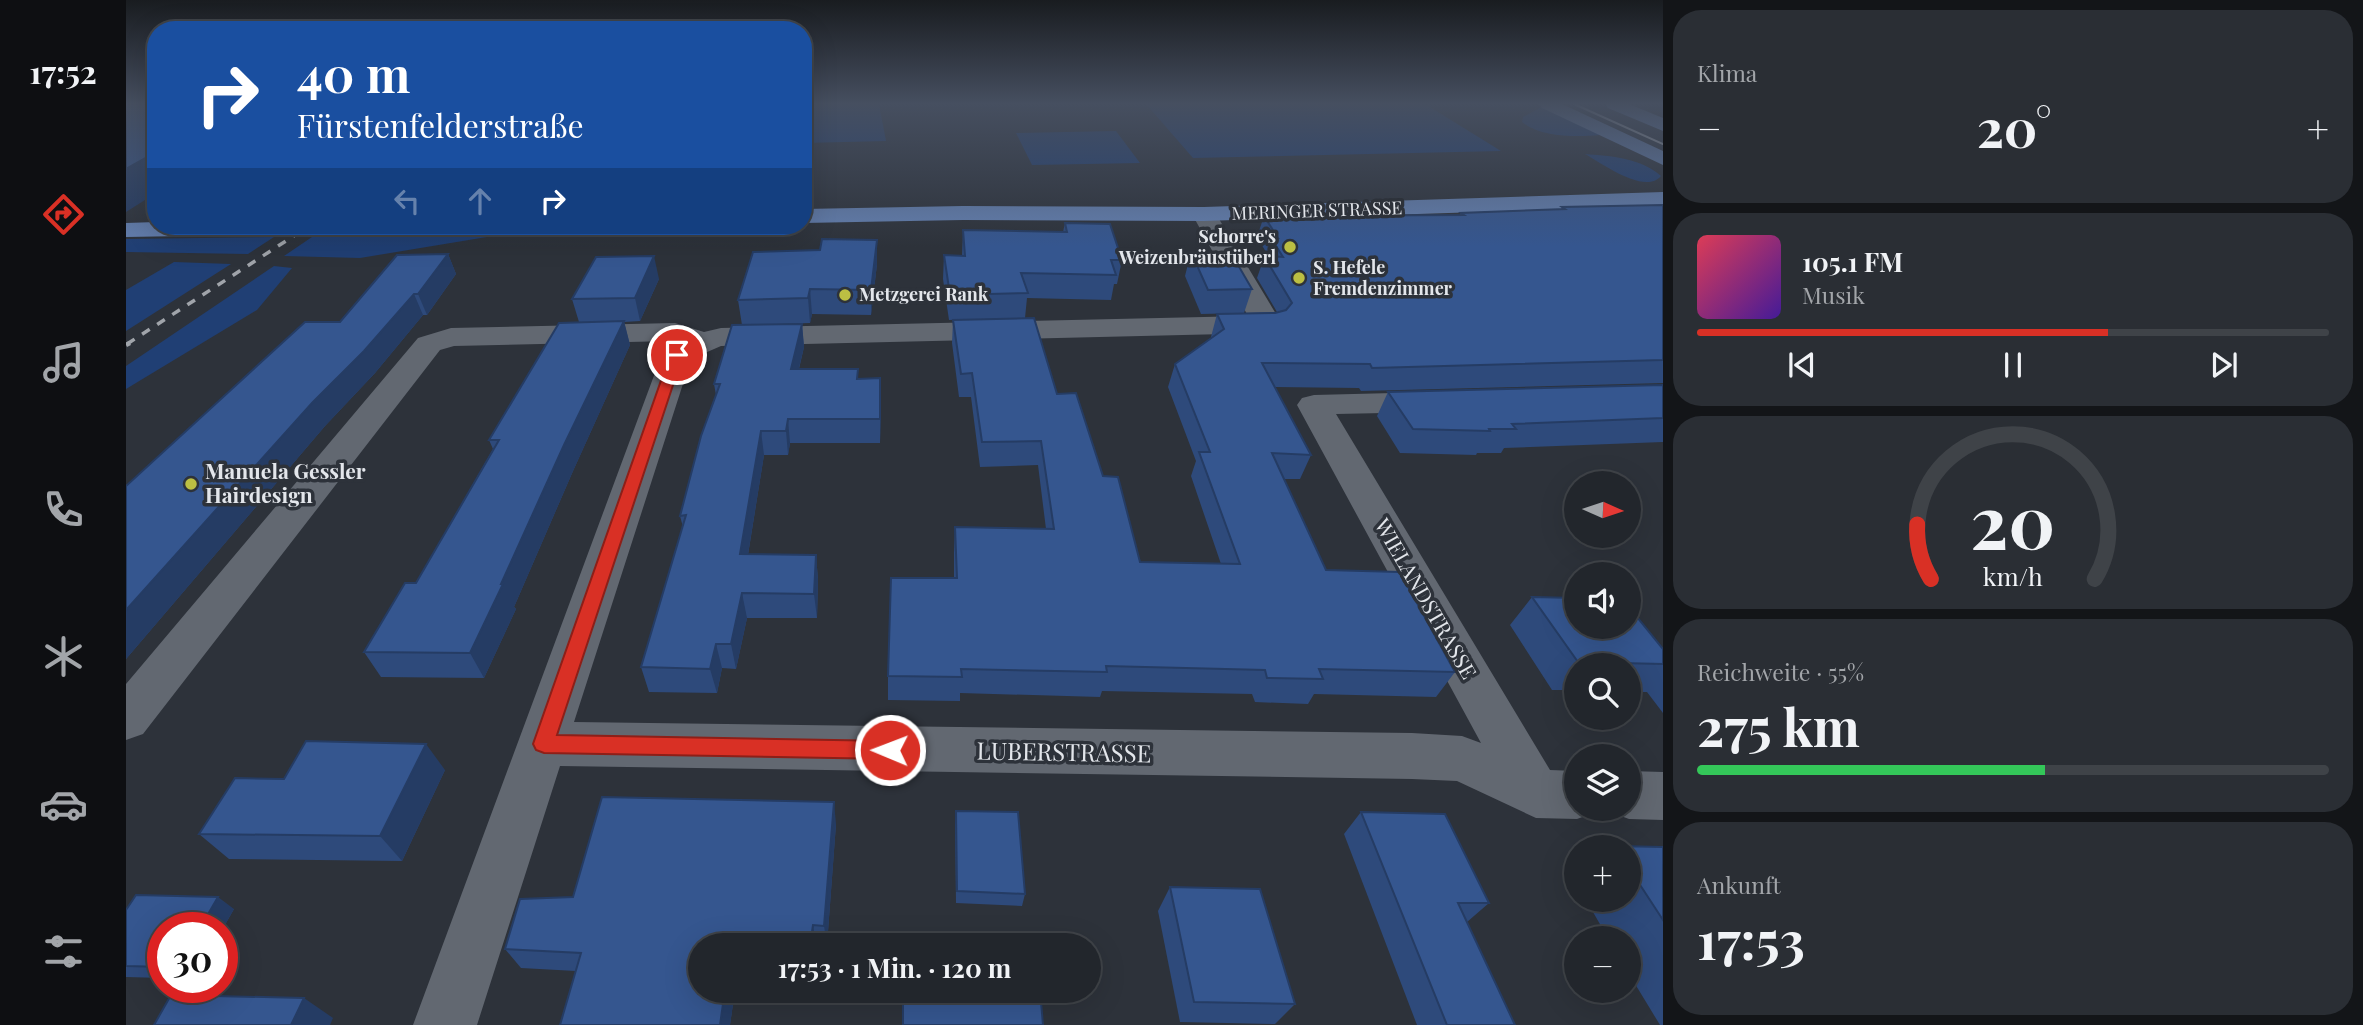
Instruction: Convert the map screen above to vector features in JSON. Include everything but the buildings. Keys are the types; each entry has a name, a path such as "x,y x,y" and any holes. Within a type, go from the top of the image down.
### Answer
{"main road":[{"name":"MERINGER STRASSE","path":"812,216 963,213 1204,214 1663,199"},
{"path":"126,230 147,230"}],"street":[{"path":"445,1025 677,355 702,341 721,337 1267,324 1204,214"},
{"path":"126,719 429,344 451,337 675,332 702,341"},
{"name":"WIELANDSTRASSE","path":"1458,401 1314,405 1557,794"},
{"name":"LUBERSTRASSE","path":"544,744 1412,757 1462,760 1557,794"},
{"path":"1641,795 1663,796"}],"shaded area":[{"path":"1025,152 1132,152 1140,163 1032,165"},
{"path":"1188,152 1464,152 1193,158"},
{"path":"1585,154 1635,162 1661,176 1654,181 1635,180"},
{"path":"499,235 360,258 284,256 312,237"},
{"path":"274,237 248,254 126,252 126,239"},
{"path":"174,262 231,264 126,331 126,290"},
{"path":"274,266 292,268 257,310 126,389 126,366"}],"railway":[{"path":"127,344 295,235"},
{"path":"126,345 130,343"}],"place":[{"name":"Schorre's Weizenbräustüberl","path":"1290,247"},
{"name":"S. Hefele Fremdenzimmer","path":"1299,278"},
{"name":"Metzgerei Rank","path":"845,295"},
{"name":"Manuela Gessler Hairdesign","path":"191,484"}],"route":[{"path":"677,355 544,744 890,750"}]}
